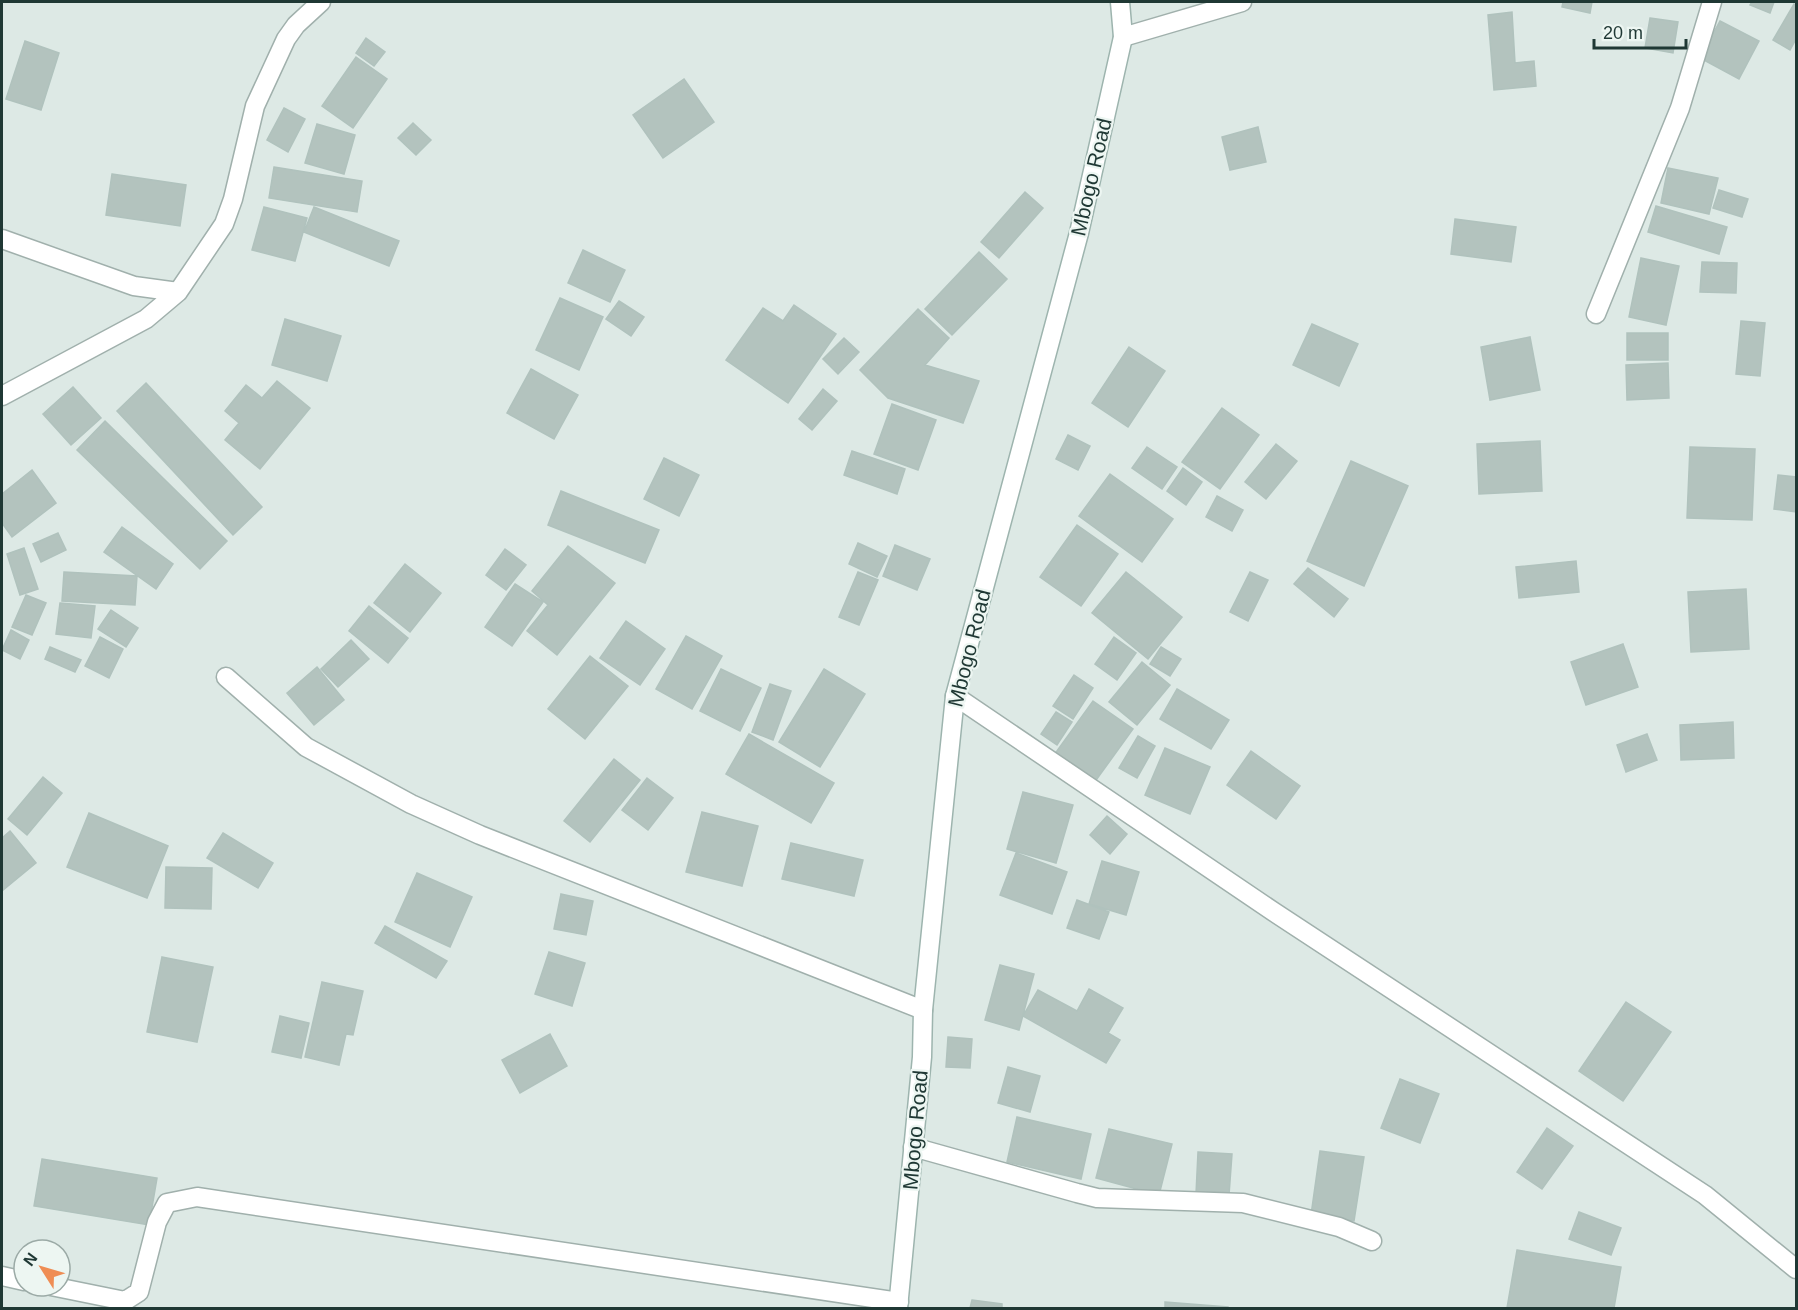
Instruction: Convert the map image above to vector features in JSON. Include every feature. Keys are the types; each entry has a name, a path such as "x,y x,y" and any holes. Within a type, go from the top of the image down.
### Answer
{"street":[{"path":"2,396 146,319 178,292 224,224 233,199 255,106 286,39 296,25 321,2"},
{"name":"Mbogo Road","path":"898,1305 922,1057 923,1010 955,696 1079,233 1123,36 1120,2"},
{"path":"1123,36 1242,2"},
{"path":"1596,314 1680,108 1712,2"},
{"path":"2,239 134,286 178,292"},
{"path":"226,677 306,747 411,804 480,835 923,1010"},
{"path":"955,696 1274,912 1705,1195 1797,1269"},
{"path":"913,1147 1077,1194 1097,1198 1243,1203 1340,1227 1372,1241"},
{"path":"72,1290 125,1301 139,1292 157,1222 167,1203 197,1197 898,1305"}],"building":[{"path":"1563,2 1592,2 1590,13 1562,7"},
{"path":"1752,2 1774,2 1770,13 1750,5"},
{"path":"1794,4 1796,6 1796,39 1790,50 1773,40"},
{"path":"1512,12 1515,63 1534,61 1536,86 1494,90 1488,15"},
{"path":"1650,18 1678,22 1673,53 1645,48"},
{"path":"1720,21 1759,41 1739,79 1700,58"},
{"path":"366,38 385,52 374,66 356,53"},
{"path":"25,41 59,53 41,110 6,99"},
{"path":"356,57 387,79 353,128 322,106"},
{"path":"684,79 714,122 663,158 633,115"},
{"path":"284,108 305,119 288,152 267,140"},
{"path":"413,123 431,140 416,155 398,138"},
{"path":"317,124 355,135 344,174 305,163"},
{"path":"1258,127 1266,162 1230,170 1222,137"},
{"path":"274,167 362,181 357,212 269,198"},
{"path":"1668,168 1718,178 1709,214 1661,203"},
{"path":"112,174 186,185 180,226 106,215"},
{"path":"1719,190 1748,199 1742,217 1713,208"},
{"path":"1025,192 1043,208 999,258 981,242"},
{"path":"1656,206 1727,227 1719,254 1648,232"},
{"path":"264,207 307,218 295,261 252,250"},
{"path":"314,207 399,241 389,266 304,232"},
{"path":"1455,219 1516,227 1511,262 1451,254"},
{"path":"583,250 625,270 610,302 568,283"},
{"path":"979,252 1007,279 952,335 925,309"},
{"path":"1641,258 1679,266 1666,325 1629,317"},
{"path":"1702,262 1737,263 1736,293 1700,292"},
{"path":"560,298 603,317 579,370 536,350"},
{"path":"619,301 644,317 631,336 606,319"},
{"path":"794,305 836,334 788,403 726,360 763,308 783,321"},
{"path":"918,309 949,338 925,365 979,381 963,423 888,398 860,370"},
{"path":"285,319 341,336 327,381 272,365"},
{"path":"1741,321 1765,323 1760,376 1736,374"},
{"path":"1312,324 1358,344 1339,386 1293,365"},
{"path":"1627,333 1668,333 1668,360 1627,360"},
{"path":"1530,337 1540,390 1490,400 1481,347"},
{"path":"844,338 859,352 838,374 823,359"},
{"path":"1129,347 1165,371 1128,427 1092,403"},
{"path":"1668,363 1669,398 1627,400 1626,365"},
{"path":"531,369 578,395 554,439 507,413"},
{"path":"277,381 310,408 260,469 225,440 239,423 225,411 246,385 262,398"},
{"path":"146,383 262,507 233,535 117,411"},
{"path":"73,387 101,418 71,445 43,414"},
{"path":"823,389 837,401 812,430 799,419"},
{"path":"892,404 936,420 918,470 874,454"},
{"path":"1222,408 1259,435 1220,489 1182,462"},
{"path":"105,421 227,541 200,569 77,450"},
{"path":"1068,435 1090,446 1078,470 1056,459"},
{"path":"1540,441 1542,491 1479,494 1477,444"},
{"path":"1276,444 1297,461 1266,499 1245,482"},
{"path":"1147,447 1177,467 1162,489 1132,468"},
{"path":"1690,447 1755,449 1752,520 1687,518"},
{"path":"852,451 905,469 897,494 844,475"},
{"path":"664,458 699,475 679,516 644,499"},
{"path":"1351,461 1408,486 1364,586 1307,561"},
{"path":"1183,468 1202,482 1186,505 1167,491"},
{"path":"32,470 56,503 12,537 2,523 2,494"},
{"path":"1110,474 1173,519 1142,562 1079,516"},
{"path":"1778,475 1796,477 1796,512 1774,509"},
{"path":"561,491 659,530 645,563 548,525"},
{"path":"1217,496 1243,510 1232,531 1206,517"},
{"path":"1077,525 1118,554 1081,606 1040,577"},
{"path":"122,527 173,564 156,589 104,552"},
{"path":"58,533 66,550 41,562 33,544"},
{"path":"858,543 887,556 877,577 849,564"},
{"path":"895,545 930,559 917,590 883,576"},
{"path":"568,546 615,583 557,655 527,631 548,605 532,591"},
{"path":"24,548 38,589 20,595 7,554"},
{"path":"505,549 526,565 506,590 486,575"},
{"path":"1576,561 1579,592 1519,598 1516,567"},
{"path":"405,564 441,593 410,632 374,603"},
{"path":"1308,568 1348,599 1334,617 1294,584"},
{"path":"64,572 137,576 135,605 62,601"},
{"path":"858,572 878,580 859,625 839,617"},
{"path":"1126,572 1182,617 1148,659 1092,613"},
{"path":"1250,572 1268,580 1248,621 1230,612"},
{"path":"515,584 543,602 512,646 485,627"},
{"path":"1746,589 1749,649 1691,652 1688,592"},
{"path":"26,595 46,603 32,635 12,627"},
{"path":"60,603 95,606 91,638 56,634"},
{"path":"369,606 408,638 388,663 349,631"},
{"path":"111,610 138,628 126,647 98,629"},
{"path":"626,621 665,649 640,685 600,658"},
{"path":"11,630 29,640 20,659 2,650"},
{"path":"686,636 722,656 692,709 656,689"},
{"path":"100,637 123,649 109,678 85,666"},
{"path":"1114,637 1136,653 1117,680 1095,664"},
{"path":"351,640 369,659 338,687 321,669"},
{"path":"1623,644 1638,687 1586,705 1571,662"},
{"path":"50,647 81,660 75,672 45,659"},
{"path":"1161,647 1181,659 1170,676 1150,664"},
{"path":"590,656 628,686 585,739 548,709"},
{"path":"1142,662 1170,685 1137,725 1109,702"},
{"path":"317,667 344,700 314,725 287,693"},
{"path":"721,669 761,688 740,731 700,711"},
{"path":"824,669 865,694 820,767 779,742"},
{"path":"1074,675 1093,688 1073,719 1053,706"},
{"path":"770,684 791,691 773,740 752,732"},
{"path":"1177,689 1229,720 1211,749 1160,719"},
{"path":"1093,701 1133,729 1094,783 1054,755"},
{"path":"1056,712 1072,722 1057,745 1041,734"},
{"path":"1733,722 1734,758 1681,760 1680,725"},
{"path":"749,734 834,783 811,823 726,774"},
{"path":"1647,734 1657,760 1626,772 1617,745"},
{"path":"1138,736 1155,746 1137,778 1119,768"},
{"path":"1165,748 1210,767 1190,814 1145,795"},
{"path":"1251,751 1300,786 1276,819 1227,785"},
{"path":"614,759 640,780 590,842 564,821"},
{"path":"43,777 62,793 27,835 8,819"},
{"path":"647,778 673,798 648,830 622,810"},
{"path":"1023,792 1073,805 1056,863 1007,849"},
{"path":"702,812 758,826 742,886 686,872"},
{"path":"89,813 168,846 147,898 67,867"},
{"path":"1107,816 1127,834 1110,854 1090,835"},
{"path":"10,831 36,863 2,891 2,838"},
{"path":"223,833 273,863 258,888 207,858"},
{"path":"791,843 863,860 854,896 782,879"},
{"path":"1016,853 1067,872 1052,914 1000,895"},
{"path":"1102,861 1139,872 1126,915 1089,904"},
{"path":"166,867 212,868 211,909 165,908"},
{"path":"417,873 472,897 450,947 395,922"},
{"path":"561,894 593,901 586,935 554,929"},
{"path":"1077,900 1109,912 1099,939 1067,928"},
{"path":"385,926 447,961 436,978 375,943"},
{"path":"549,952 585,963 572,1006 535,994"},
{"path":"162,957 213,967 197,1042 147,1032"},
{"path":"1000,965 1034,974 1019,1030 985,1020"},
{"path":"322,982 363,991 353,1035 346,1034 339,1065 305,1057"},
{"path":"1089,989 1123,1008 1108,1033 1120,1040 1106,1063 1023,1016 1038,990 1077,1011"},
{"path":"1626,1002 1671,1032 1623,1101 1579,1071"},
{"path":"280,1016 309,1023 301,1058 272,1052"},
{"path":"550,1034 567,1066 520,1093 502,1060"},
{"path":"948,1037 972,1039 970,1068 946,1067"},
{"path":"1008,1067 1040,1076 1030,1112 998,1103"},
{"path":"1400,1079 1439,1094 1420,1143 1381,1128"},
{"path":"1017,1117 1091,1134 1081,1179 1007,1162"},
{"path":"1547,1128 1573,1146 1542,1189 1517,1172"},
{"path":"1109,1129 1172,1144 1159,1195 1096,1178"},
{"path":"1320,1151 1364,1157 1354,1221 1311,1215"},
{"path":"1198,1152 1232,1154 1229,1195 1196,1194"},
{"path":"42,1159 157,1178 149,1225 34,1206"},
{"path":"1579,1212 1621,1228 1611,1255 1569,1239"},
{"path":"1517,1250 1621,1267 1614,1308 1507,1308"},
{"path":"972,1300 1002,1304 1002,1308 970,1308"},
{"path":"1165,1302 1228,1307 1228,1308 1165,1308"}]}
